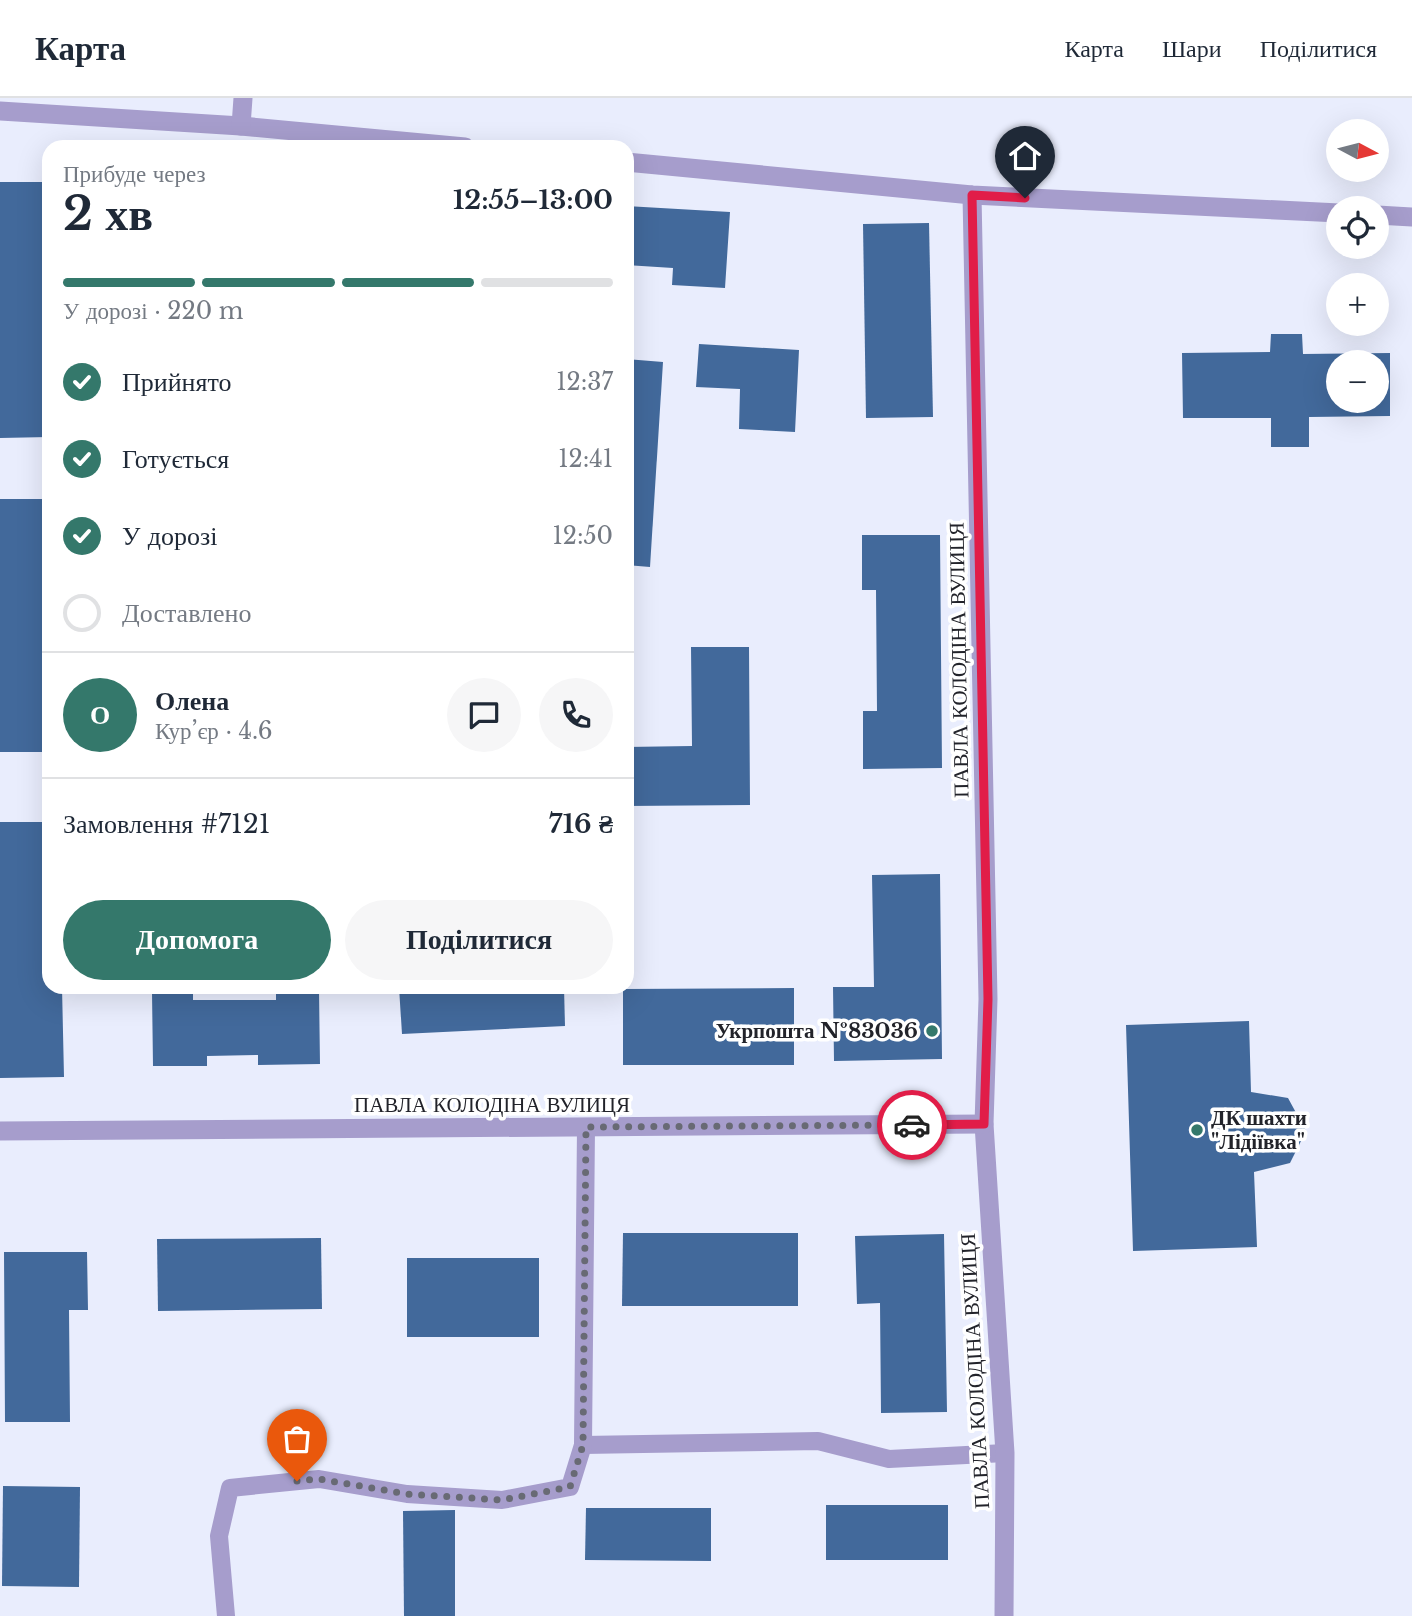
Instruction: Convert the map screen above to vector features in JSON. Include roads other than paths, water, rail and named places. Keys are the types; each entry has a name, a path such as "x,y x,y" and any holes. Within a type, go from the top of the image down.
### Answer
{"street":[{"path":"242,126 243,98"},
{"path":"0,111 242,126 391,140"},
{"path":"634,163 972,195 1326,212"},
{"name":"ПАВЛА КОЛОДІНА ВУЛИЦЯ","path":"972,195 988,985 984,1124 1005,1452 1004,1616"},
{"path":"1389,216 1412,217"},
{"name":"ПАВЛА КОЛОДІНА ВУЛИЦЯ","path":"0,1131 984,1124"}],"lane":[{"path":"226,1616 219,1536 230,1488 319,1479 407,1494 502,1500 570,1487 583,1445 586,1127"},
{"path":"583,1445 818,1441 888,1459 1005,1452"}],"place":[{"name":"Укрпошта №83036","path":"932,1031"},
{"name":"ДК шахти \"Лідіївка\"","path":"1197,1130"}]}
